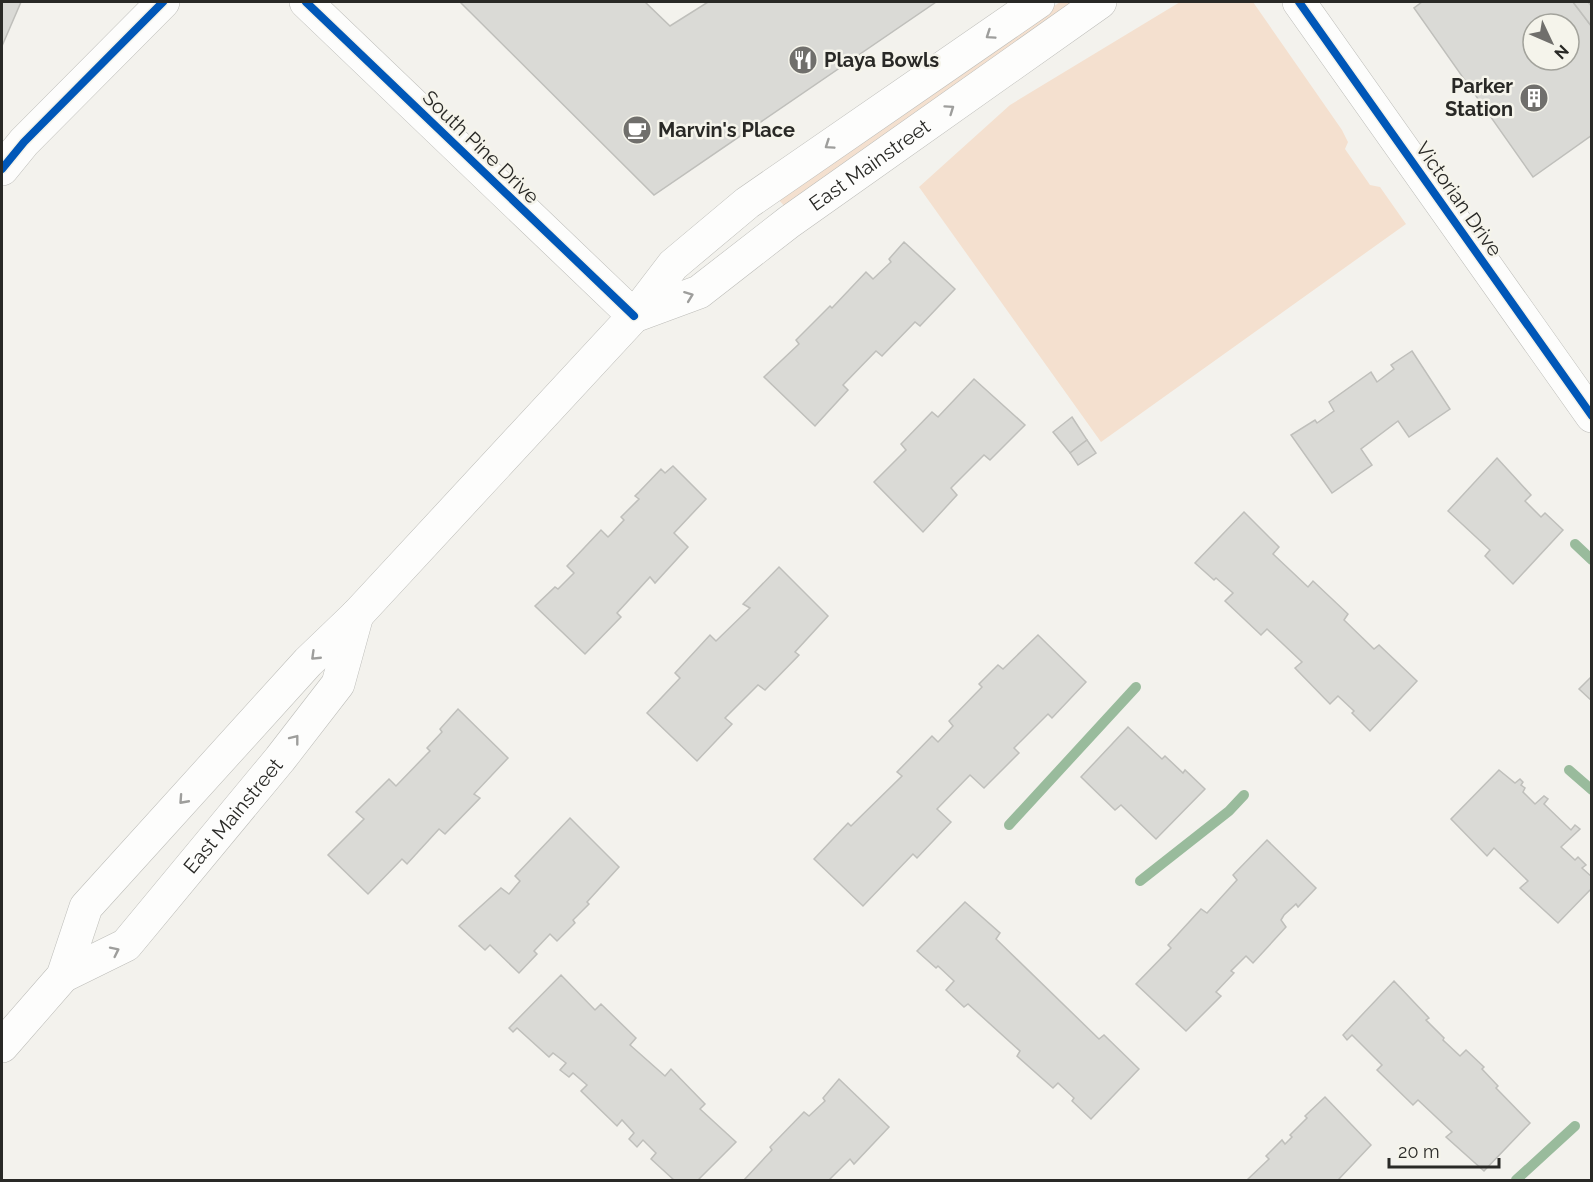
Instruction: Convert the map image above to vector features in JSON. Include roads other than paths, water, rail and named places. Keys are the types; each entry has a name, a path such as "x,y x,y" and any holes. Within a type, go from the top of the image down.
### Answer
{"main road":[{"path":"2,169 24,142 163,2"},
{"name":"South Pine Drive","path":"306,2 634,316"},
{"name":"East Mainstreet","path":"2,1046 63,976 86,907 308,662 357,615 634,316 673,265 747,203 1038,2"},
{"name":"East Mainstreet","path":"634,316 699,292 789,222 1100,2"},
{"name":"Victorian Drive","path":"1299,2 1592,416"},
{"name":"East Mainstreet","path":"63,976 126,945 273,768 338,684 357,615"}],"waterway":[{"path":"1575,544 1592,560"},
{"path":"1009,825 1136,687"},
{"path":"1569,770 1592,790"},
{"path":"1140,881 1229,811 1244,795"},
{"path":"1516,1180 1575,1126"}],"place":[{"name":"Playa Bowls","path":"803,60"},
{"name":"Parker Station","path":"1534,98"},
{"name":"Marvin's Place","path":"637,130"}]}
